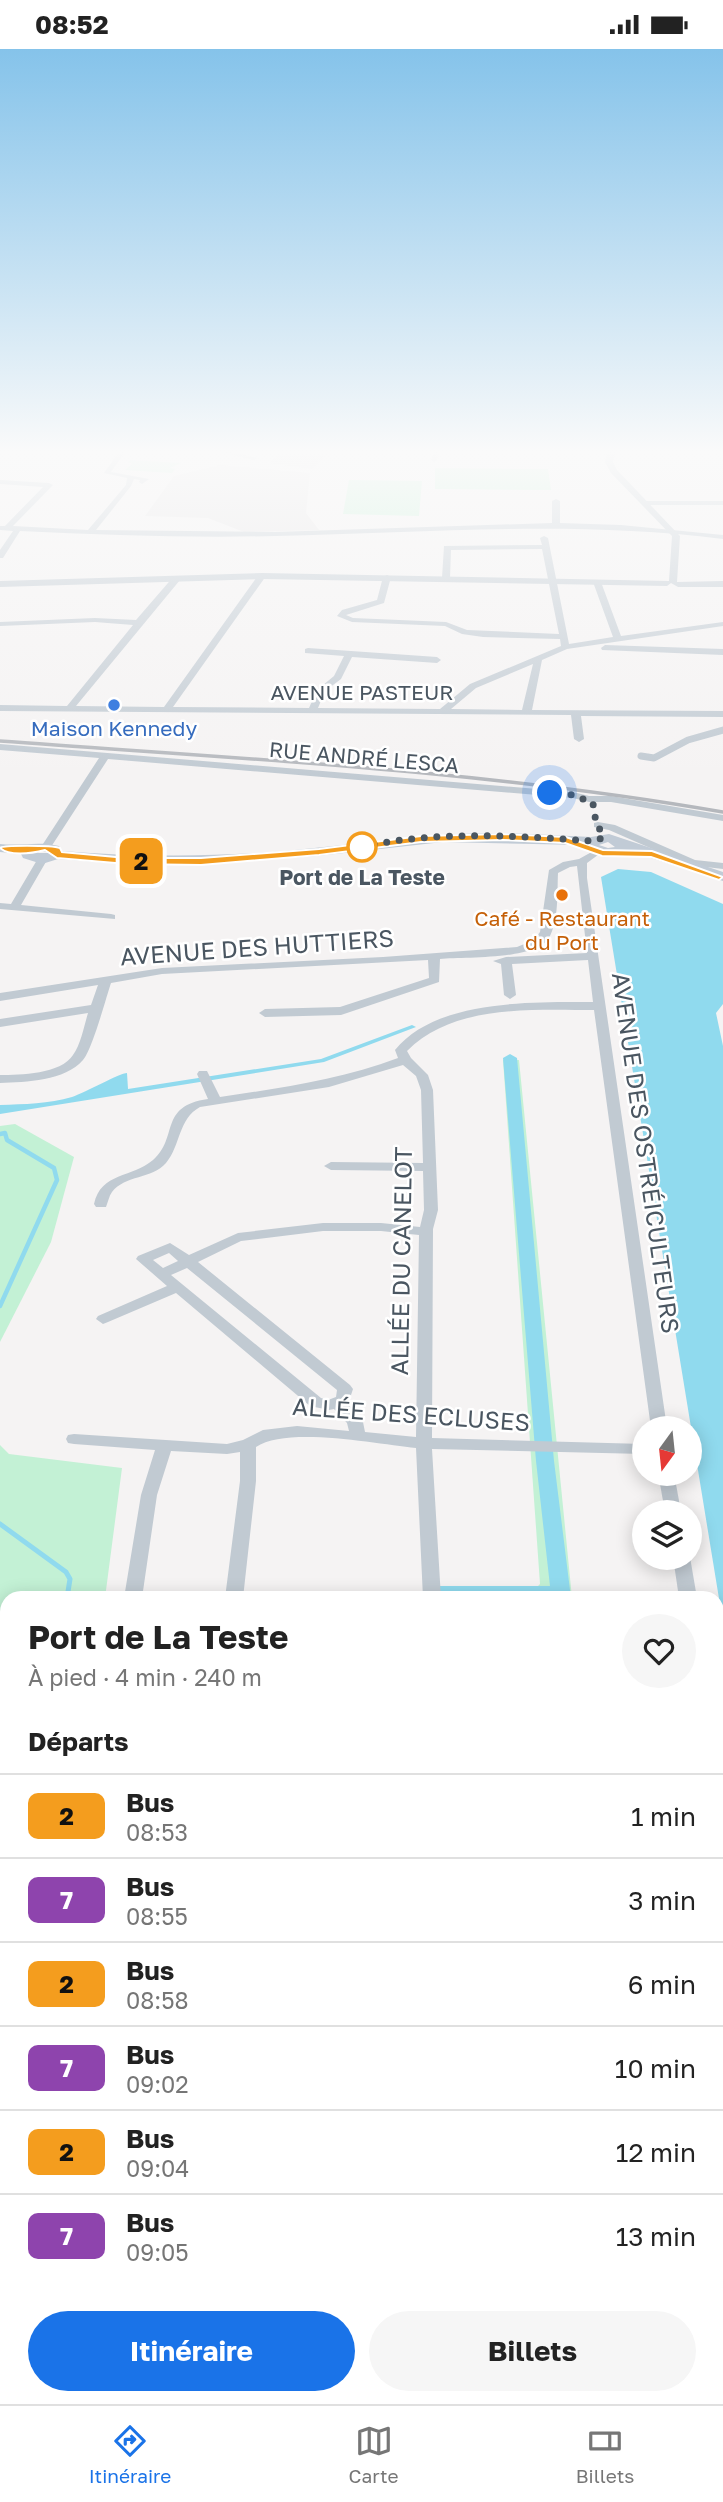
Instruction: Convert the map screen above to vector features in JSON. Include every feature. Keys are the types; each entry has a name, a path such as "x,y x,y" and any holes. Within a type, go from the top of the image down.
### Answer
{"main road":[{"path":"0,848 127,861 201,862 319,852 421,839 503,837 596,840 621,849 652,854 723,877"}],"street":[{"path":"446,578 447,562"},
{"path":"549,562 565,642"},
{"path":"673,583 674,562"},
{"path":"0,584 262,576 723,584"},
{"path":"167,709 262,576"},
{"path":"387,577 379,611 428,617 474,634 723,652"},
{"path":"69,709 107,665 137,623 177,578"},
{"path":"597,582 618,639"},
{"path":"381,601 341,615 352,620 446,624"},
{"path":"0,624 95,620 137,623"},
{"path":"444,711 473,686 538,659 565,642 618,639 723,624"},
{"path":"307,651 437,660"},
{"path":"313,710 321,689 338,677 349,655"},
{"path":"526,714 538,659"},
{"name":"AVENUE PASTEUR","path":"0,708 444,711 576,715 723,714"},
{"path":"576,715 579,739"},
{"path":"641,756 654,758 688,740 723,730"},
{"name":"RUE ANDRÉ LESCA","path":"0,747 573,795 723,818"},
{"path":"14,908 43,853 105,756"},
{"path":"589,799 593,803 596,840"},
{"path":"434,961 518,950 537,944 544,937 552,899 553,872 567,864 582,862 596,840 611,827 692,863 723,866"},
{"name":"AVENUE DES OSTRÉICULTEURS","path":"582,862 592,956 657,1416"},
{"path":"0,906 111,917"},
{"path":"434,961 592,956"},
{"path":"506,960 510,995"},
{"path":"265,1013 341,1011 435,981 434,961"},
{"name":"AVENUE DES HUTTIERS","path":"0,997 162,971 434,961"},
{"path":"0,1079 40,1075 73,1063 79,1056 106,980"},
{"path":"101,1203 103,1194 110,1186 155,1166 163,1158 178,1119 186,1108 197,1104 323,1085 378,1071 405,1060 401,1050 408,1039 459,1017 518,1009 601,1006"},
{"path":"0,1023 97,1008"},
{"name":"ALLÉE DU CANELOT","path":"405,1060 422,1075 427,1090 431,1210 426,1232 424,1443 432,1591"},
{"path":"203,1075 215,1101"},
{"path":"331,1166 429,1167"},
{"path":"162,1274 238,1237 323,1227 381,1227 426,1232"},
{"path":"170,1247 188,1261 345,1389 343,1400 329,1405 316,1402 144,1259 170,1247"},
{"path":"103,1319 178,1287"},
{"path":"338,1403 355,1422 358,1437"},
{"name":"ALLÉE DES ECLUSES","path":"74,1439 228,1449 248,1445 263,1435 282,1431 424,1443 558,1449 632,1449"},
{"path":"235,1591 248,1482 248,1445"},
{"path":"134,1591 149,1496 164,1446"},
{"path":"683,1570 687,1591"}],"green space":[{"path":"503,1060 519,1060 571,1591 437,1591 437,1586 535,1589 540,1584"},
{"path":"15,1124 74,1157 51,1242 0,1342 0,1126"},
{"path":"0,1445 9,1454 122,1468 106,1591 0,1591"}],"water":[{"path":"618,869 651,872 723,904 723,1004 716,1013 723,1046 723,1591 718,1591 701,1486 702,1416 689,1416 601,877"},
{"path":"412,1025 416,1027 324,1062 0,1114 0,1105 63,1099 127,1073 128,1089 321,1059"}],"waterway":[{"path":"510,1058 545,1461 560,1591"},
{"path":"0,1134 5,1133 7,1140 54,1168 57,1180 0,1306"},
{"path":"0,1524 66,1572 70,1579 68,1591"}],"railway":[{"path":"0,741 363,767 543,786 723,812"}],"bus line":[{"name":"2","path":"0,848 29,851 46,847 56,850 57,855 127,861 201,862 319,852 421,839 503,837 566,841 590,846 602,853 652,854 723,877"}],"place":[{"name":"Maison Kennedy","path":"114,705"},
{"name":"Port de La Teste","path":"362,847"},
{"name":"Café - Restaurant du Port","path":"562,895"}],"route":[{"path":"362,847 421,839 503,837 592,841 603,838 597,825 593,803 589,799 550,793"}]}
